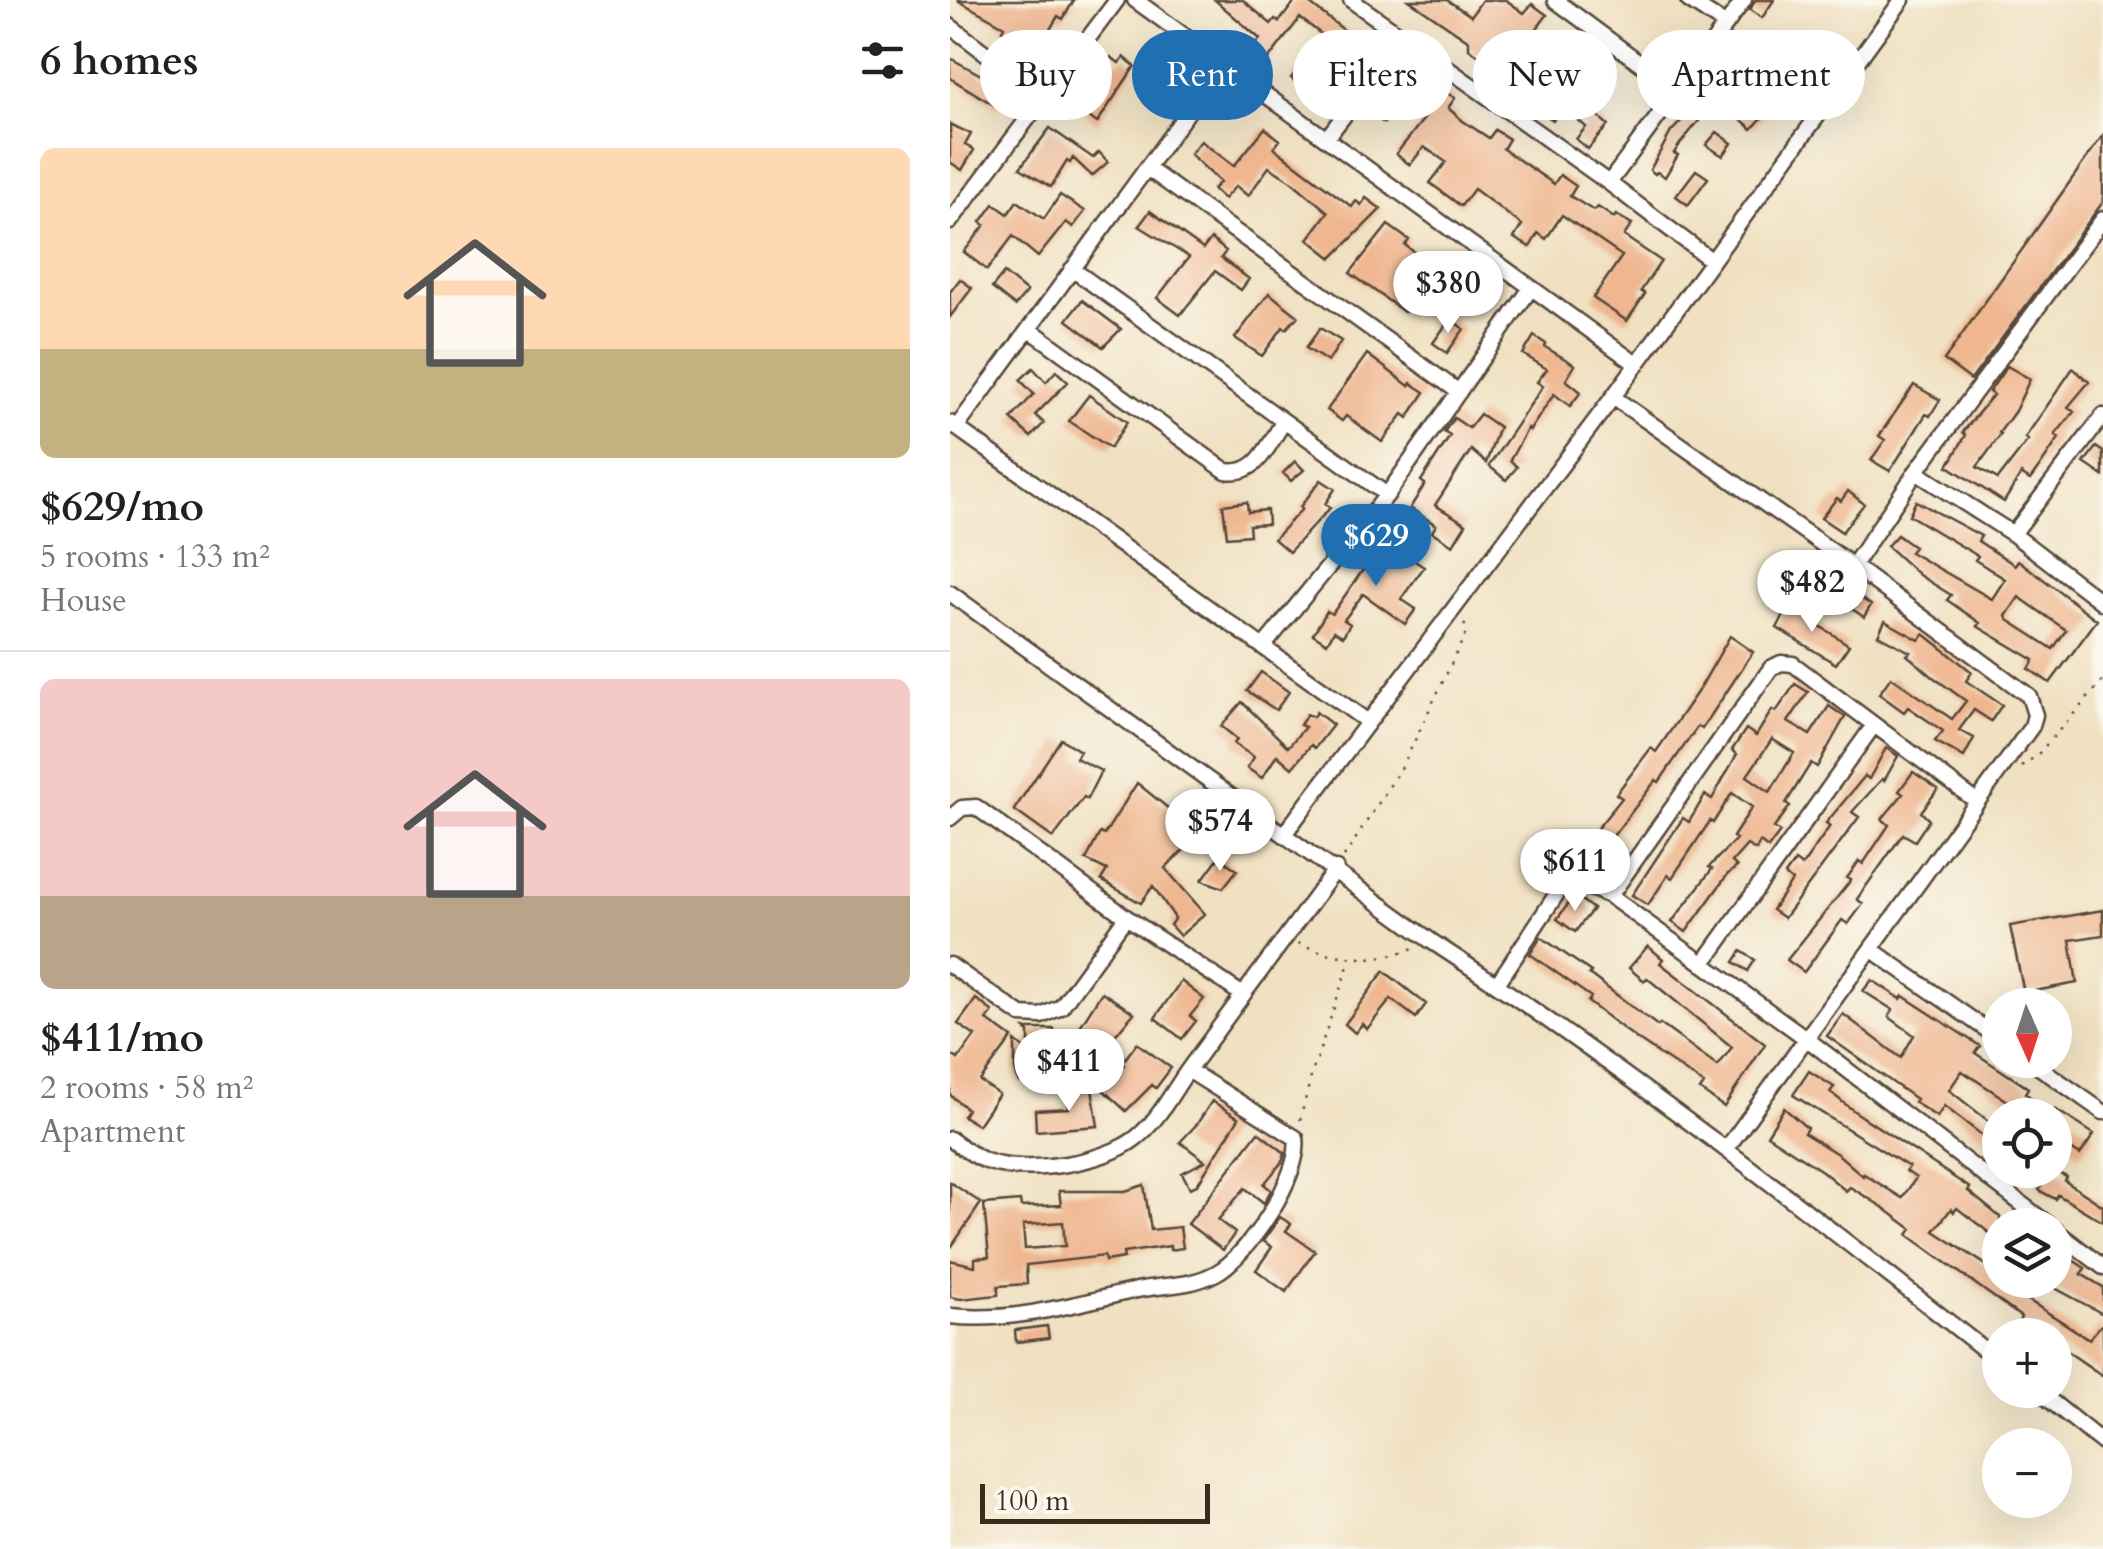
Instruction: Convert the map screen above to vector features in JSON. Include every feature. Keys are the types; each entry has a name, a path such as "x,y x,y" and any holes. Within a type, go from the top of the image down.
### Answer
{"street":[{"path":"1094,30 1117,0"},
{"path":"1135,0 1176,30"},
{"path":"1351,0 1394,30"},
{"path":"1554,0 1637,61"},
{"path":"1688,0 1726,25"},
{"path":"1722,30 1744,0"},
{"path":"1285,833 1613,397 1902,0"},
{"path":"950,26 980,49"},
{"path":"1453,72 1712,260"},
{"path":"1273,100 1635,363"},
{"path":"950,222 1024,120"},
{"path":"1182,120 1029,329 953,425 1368,722"},
{"path":"1326,139 1341,120"},
{"path":"1609,183 1656,120"},
{"path":"1147,168 1459,392"},
{"path":"1853,566 1916,472 2103,219"},
{"path":"1072,269 1388,495"},
{"path":"1263,647 1388,495 1531,288"},
{"path":"1029,329 1226,471 1239,473 1254,467 1284,421"},
{"path":"1613,397 1853,566 2029,696 2034,704 2032,726 1727,1148"},
{"path":"2013,534 2103,416"},
{"path":"1916,472 2013,534 2103,603"},
{"path":"950,593 1431,941 1727,1148 1982,1348"},
{"path":"1610,896 1771,668 1781,663 1793,664 1976,801"},
{"path":"1703,964 1874,725"},
{"path":"950,818 962,808 976,806 1126,917 1243,996"},
{"path":"950,1139 988,1162 1016,1166 1065,1164 1134,1140 1153,1122 1336,870"},
{"path":"1497,984 1564,883 1574,881 1610,896 1807,1039 2026,1208"},
{"path":"950,965 1021,1015 1041,1016 1061,1007 1126,917"},
{"path":"1872,950 1982,1026"},
{"path":"950,1316 1064,1308 1136,1290 1185,1286 1217,1273 1245,1246 1268,1214 1295,1162 1296,1138 1188,1070"},
{"path":"2055,1078 2103,1112"},
{"path":"2072,1243 2103,1267"},
{"path":"2059,1408 2103,1443"}],"path":[{"path":"1336,870 1402,765 1466,634 1460,600"},
{"path":"2022,766 2038,754 2103,681"},
{"path":"1285,938 1350,960 1395,956 1431,941"},
{"path":"1296,1138 1312,1074 1350,960"}],"building":[{"path":"957,0 1074,0 1063,19 1058,16 1050,30 1002,30 1004,26"},
{"path":"1215,0 1243,0 1271,24 1275,19 1279,22 1296,0 1305,0 1344,30 1316,30 1300,18 1273,53 1273,30 1250,30"},
{"path":"1409,0 1447,0 1471,16 1482,0 1506,0 1524,13 1532,4 1547,15 1536,30 1473,30 1473,52 1469,41"},
{"path":"1755,0 1774,0 1762,18 1750,10"},
{"path":"1124,57 1132,64 1132,70 1112,100 1112,58 1119,63"},
{"path":"950,58 980,74 980,96 950,78"},
{"path":"1453,112 1489,138 1495,130 1509,139 1503,149 1554,184 1560,175 1576,186 1570,196 1594,211 1598,207 1632,224 1624,236 1661,261 1627,321 1593,298 1622,256 1562,215 1546,239 1538,233 1530,247 1514,238 1522,225 1474,189 1461,206 1430,183 1446,162 1424,147 1410,165 1396,154 1423,120 1453,120"},
{"path":"1578,120 1603,120 1608,125 1588,149 1576,139 1586,127"},
{"path":"1682,120 1700,120 1674,153 1678,155 1665,177 1650,170"},
{"path":"1742,120 1760,120 1752,129"},
{"path":"950,124 971,134 965,145 974,150 962,170 950,162"},
{"path":"1050,128 1093,158 1099,152 1108,162 1092,176 1073,158 1051,187 1020,168"},
{"path":"1265,128 1280,140 1274,148 1352,207 1356,201 1361,205 1366,198 1381,209 1332,258 1308,239 1328,212 1291,181 1269,167 1248,196 1236,186 1224,199 1213,189 1220,182 1190,154 1201,141 1234,166"},
{"path":"1717,132 1732,143 1723,156 1706,145"},
{"path":"2103,135 2103,202 1971,380 1944,360"},
{"path":"1696,170 1708,178 1688,205 1676,196"},
{"path":"1060,195 1085,211 1073,227 1066,222 1038,257 1013,236 987,270 964,252 985,225 981,222 994,204 1008,214 1017,201 1044,219"},
{"path":"1150,211 1203,249 1211,239 1226,251 1221,258 1249,279 1241,290 1215,271 1180,315 1157,298 1189,257 1139,226"},
{"path":"1388,225 1409,240 1405,245 1441,273 1431,286 1425,281 1404,312 1350,273"},
{"path":"1004,273 1027,292 1015,306 992,288"},
{"path":"960,279 972,288 950,317 950,292"},
{"path":"1269,293 1298,316 1286,329 1283,327 1262,356 1235,338"},
{"path":"1082,300 1121,329 1103,347 1067,320"},
{"path":"1450,319 1464,329 1447,353 1433,343"},
{"path":"1320,328 1341,341 1328,362 1306,348"},
{"path":"1534,336 1575,365 1566,380 1581,392 1570,406 1554,394 1510,460 1517,467 1506,480 1489,466 1543,386 1537,382 1547,369 1523,354"},
{"path":"1367,354 1409,386 1411,383 1425,392 1408,418 1403,414 1382,442 1346,416 1342,421 1327,410"},
{"path":"2007,366 2030,379 2015,411 1977,467 1998,479 2028,440 2025,438 2073,368 2089,382 2068,407 2074,412 2055,435 2059,438 2040,466 2030,480 2021,474 2004,502 1948,466 1966,435 1963,432 1993,395 1989,392"},
{"path":"1033,368 1046,382 1056,371 1068,382 1035,415 1044,423 1031,437 1011,419 1034,394 1020,380"},
{"path":"1914,385 1940,400 1930,416 1926,414 1890,471 1871,460 1885,440 1879,436"},
{"path":"1089,395 1127,422 1110,448 1069,421"},
{"path":"1480,414 1499,427 1486,463 1471,450 1435,505 1466,524 1453,545 1432,532 1436,525 1410,508 1425,484 1421,481 1450,436 1444,432 1454,418 1469,428"},
{"path":"2096,447 2103,452 2103,476 2084,463"},
{"path":"1295,461 1304,470 1291,481 1283,473"},
{"path":"1321,480 1335,489 1325,504 1330,508 1289,552 1274,539 1302,509"},
{"path":"1848,491 1864,504 1842,532 1821,518"},
{"path":"1916,501 1981,536 1978,541 2015,565 2018,560 2097,620 2050,683 2029,669 2034,660 1977,626 1980,623 1947,600 1951,595 1919,575 1887,546 1897,535 1914,547 1910,552 1992,599 2005,579 1975,560 1978,556 1909,515","holes":["2019,597 2066,630 2053,649 2006,616"]},
{"path":"1247,502 1248,512 1267,510 1268,524 1249,525 1250,535 1227,537 1223,505"},
{"path":"1388,534 1399,542 1395,548 1424,567 1401,599 1416,609 1405,624 1363,594 1344,620 1350,624 1343,636 1334,631 1327,643 1313,634 1327,611 1332,614"},
{"path":"1816,567 1871,605 1864,617 1807,579"},
{"path":"1789,606 1849,645 1836,664 1777,628"},
{"path":"1885,621 1919,640 1924,634 1972,672 1966,681 2002,705 1991,721 1974,710 1959,730 1974,738 1964,757 1935,741 1943,731 1908,707 1904,712 1879,694 1891,677 1952,719 1966,701 1907,655 1910,652 1878,635"},
{"path":"1730,636 1753,652 1702,729 1698,726 1659,782 1656,780 1607,844 1610,846 1595,868 1570,850 1579,837 1586,842 1622,798 1616,794 1651,748 1656,752"},
{"path":"1261,672 1289,692 1276,710 1247,691"},
{"path":"1795,684 1808,692 1788,722 1810,735 1829,706 1845,717 1817,767 1811,763 1786,803 1790,806 1774,828 1780,832 1768,848 1760,842 1756,850 1747,845 1732,862 1737,867 1686,932 1672,922 1712,869 1709,867 1736,839 1733,837 1752,807 1732,793 1648,905 1632,895 1683,818 1689,822 1705,795 1712,799 1737,754 1732,750 1746,729 1756,736 1772,710 1776,712","holes":["1772,739 1794,753 1770,792 1747,776"]},
{"path":"1242,702 1288,747 1305,727 1300,725 1307,714 1313,717 1316,712 1333,725 1292,768 1277,755 1262,778 1247,768 1254,757 1234,744 1237,739 1221,726"},
{"path":"1061,739 1080,751 1076,758 1101,771 1087,799 1084,797 1053,838 1014,810"},
{"path":"1886,748 1898,756 1884,781 1852,812 1859,817 1784,918 1772,910 1792,881 1785,875 1795,861 1802,866 1830,826 1826,823 1865,776 1869,779"},
{"path":"1913,772 1938,789 1921,812 1929,820 1915,841 1903,834 1857,899 1863,904 1848,924 1842,920 1804,972 1787,960 1851,880 1847,878 1859,861 1863,864 1889,825 1882,819 1903,794 1899,791"},
{"path":"1137,783 1200,834 1165,868 1205,914 1180,936 1170,925 1175,918 1153,886 1141,903 1101,880 1107,870 1086,860 1100,833 1104,835"},
{"path":"1219,857 1237,870 1223,888 1202,880"},
{"path":"1575,895 1593,909 1575,932 1557,919"},
{"path":"2103,910 2103,935 2070,940 2077,983 2050,988 2023,988 2010,926"},
{"path":"1541,937 1658,1026 1718,1066 1732,1047 1647,978 1644,981 1629,968 1648,946 1663,959 1660,963 1765,1044 1724,1107 1700,1090 1704,1084 1637,1039 1588,1002 1591,997 1530,954"},
{"path":"1741,951 1755,960 1748,971 1734,962"},
{"path":"1384,971 1426,1004 1416,1018 1391,999 1367,1029 1362,1024 1355,1033 1345,1024"},
{"path":"1872,980 1901,999 1903,996 1980,1046 1975,1053 1982,1058 1982,1078 2013,1078 2028,1088 2025,1093 2032,1098 2003,1098 1962,1071 1949,1090 1982,1116 1982,1135 1944,1106 1937,1117 1827,1036 1843,1014 1901,1058 1914,1035 1889,1017 1893,1010 1863,991"},
{"path":"1181,981 1204,999 1190,1016 1196,1021 1182,1039 1155,1018"},
{"path":"1102,992 1134,1013 1104,1048 1100,1045 1080,1071 1054,1051 1069,1032 1074,1036"},
{"path":"976,999 993,1012 987,1020 1012,1038 980,1081 999,1094 978,1125 963,1116 967,1109 950,1095 950,1054 958,1059 975,1036 958,1024"},
{"path":"1025,1029 1054,1029 1054,1051 1047,1046 1047,1082 1019,1082 1015,1041 1029,1052 1029,1032"},
{"path":"1137,1043 1171,1068 1156,1088 1152,1085 1126,1111 1101,1088 1124,1065"},
{"path":"1809,1071 1834,1087 1830,1092 1854,1111 1970,1188 1968,1191 1989,1208 1982,1208 1982,1227 1957,1208 1954,1212 1951,1209 1934,1231 1982,1262 1982,1289 1908,1235 1912,1229 1881,1206 1850,1187 1846,1191 1767,1135 1784,1108 1807,1128 1804,1133 1863,1176 1902,1198 1916,1178 1906,1171 1909,1167 1793,1095"},
{"path":"1092,1089 1098,1126 1036,1131 1035,1110 1069,1108 1066,1094"},
{"path":"1212,1101 1239,1118 1197,1185 1190,1188 1182,1173 1205,1161 1180,1142"},
{"path":"2072,1120 2094,1134 2080,1155 2072,1150"},
{"path":"1258,1132 1285,1153 1264,1184 1271,1190 1264,1203 1245,1188 1218,1220 1235,1233 1223,1250 1188,1224"},
{"path":"950,1182 981,1203 950,1249"},
{"path":"1144,1185 1151,1230 1180,1227 1183,1248 1170,1250 1170,1246 1123,1253 1124,1258 1105,1261 1104,1256 1026,1265 1027,1284 998,1286 998,1295 950,1297 950,1260 975,1266 975,1258 989,1257 984,1204 1020,1201 1021,1207 1061,1205 1059,1191 1125,1191","holes":["1063,1222 1065,1246 1025,1249 1023,1225"]},
{"path":"2072,1186 2103,1206 2103,1222 2058,1195 2055,1199 2039,1190"},
{"path":"1280,1217 1291,1224 1286,1231 1315,1251 1286,1292 1256,1270 1272,1247 1263,1241"},
{"path":"2072,1260 2085,1268 2081,1274 2103,1287 2103,1314 2072,1297"},
{"path":"1995,1298 2025,1298 2056,1318 2021,1318"},
{"path":"2103,1323 2103,1376 2072,1355 2072,1328 2089,1339"},
{"path":"1047,1326 1049,1338 1016,1342 1015,1330"}]}
